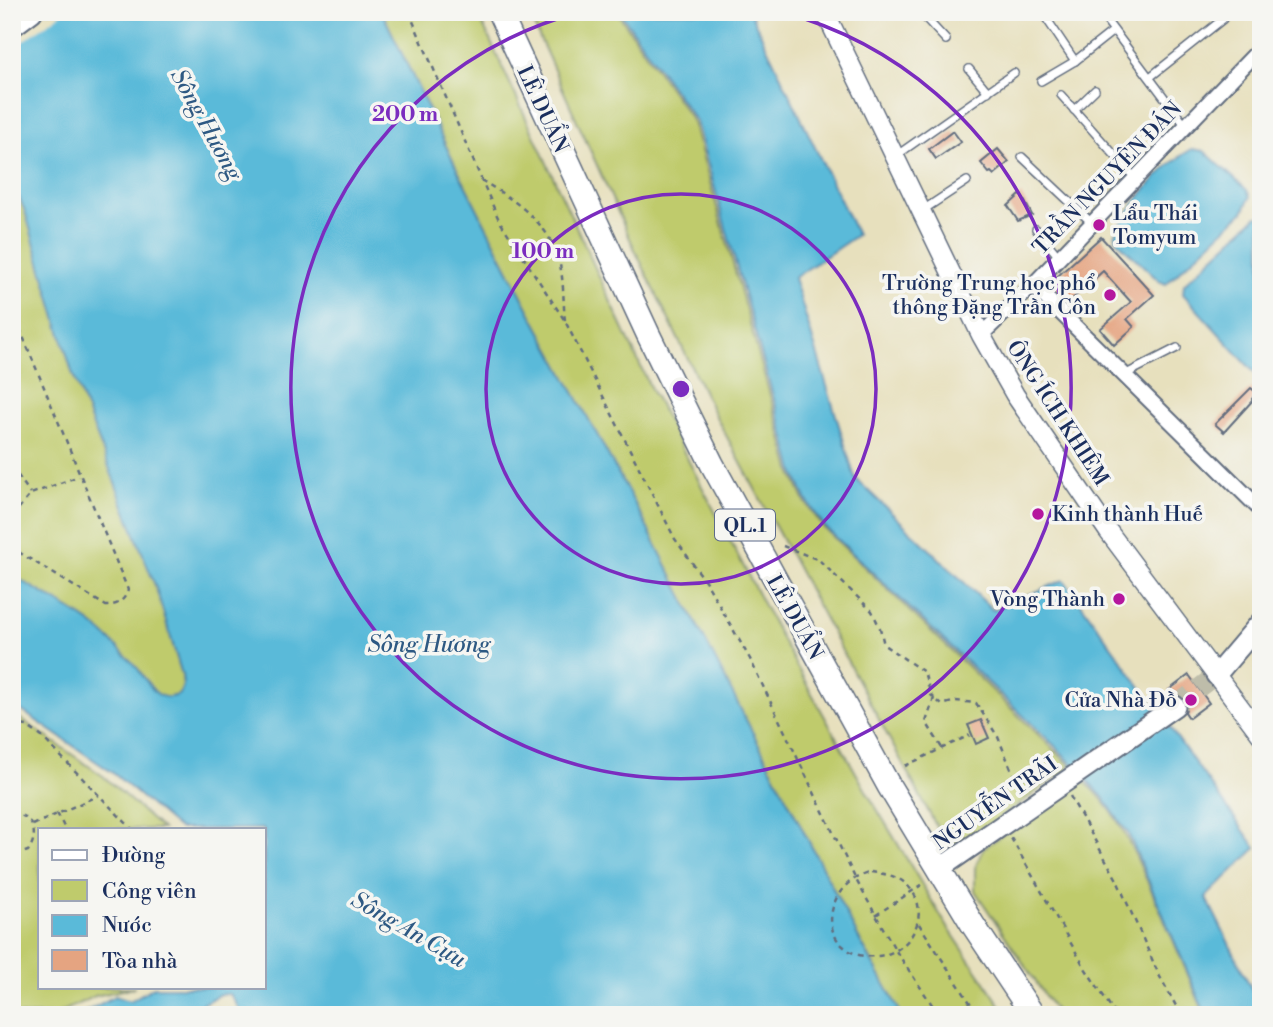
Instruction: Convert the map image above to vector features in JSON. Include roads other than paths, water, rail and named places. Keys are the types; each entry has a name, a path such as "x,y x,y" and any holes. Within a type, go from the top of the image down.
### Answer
{"main road":[{"path":"12,27 32,12"},
{"name":"LÊ DUẨN","path":"499,12 648,334 712,464 889,786 939,871 1033,1015"},
{"name":"LÊ DUẨN","path":"514,12 712,438 764,536 922,816 939,871 1047,1015"},
{"path":"1216,675 1261,622"},
{"name":"NGUYỄN TRÃI","path":"939,871 1175,706"}],"street":[{"name":"ÔNG ÍCH KHIÊM","path":"825,12 981,335 1015,395 1061,464 1261,735"},
{"name":"TRẦN NGUYÊN ĐÁN","path":"981,335 1033,285 1261,48"},
{"path":"1033,285 1261,510"}],"lane":[{"path":"920,12 946,40"},
{"path":"1042,12 1075,61"},
{"path":"1100,12 1185,125"},
{"path":"1150,77 1223,19"},
{"path":"1041,81 1075,61 1113,31"},
{"path":"969,69 988,92"},
{"path":"894,157 1014,73"},
{"path":"1074,110 1095,90"},
{"path":"1060,94 1135,178"},
{"path":"1022,157 1093,223"},
{"path":"920,212 967,181"},
{"path":"1036,229 1059,257"},
{"path":"1123,376 1177,348"}],"water":[{"name":"Sông Hương","path":"12,12 382,12 456,167 529,310 635,504 858,937 902,1015 243,1015 230,994 220,994 182,1015 80,1015 115,996 130,1001 152,988 266,988 266,828 178,828 113,773 12,704 12,575 92,624 138,668 157,694 171,697 180,694 183,686 156,588 72,372 25,211 12,181"},
{"path":"620,12 750,12 857,235 794,278 855,478 993,610 1064,580 1256,848 1206,897 1261,1008 1261,1015 1206,1015 1128,833 1102,796 1058,749 825,527 807,501 795,474 696,122"},
{"path":"1192,149 1204,151 1247,190 1250,197 1243,212 1166,284 1159,281 1117,241 1115,233 1149,186 1169,165"},
{"path":"1257,216 1261,216 1261,380 1183,294 1184,284"}],"tunnel":[{"path":"1175,706 1216,675"}],"place":[{"name":"Lẩu Thái Tomyum","path":"1099,225"},
{"name":"Trường Trung học phổ thông Đặng Trần Côn","path":"1110,295"},
{"name":"Kinh thành Huế","path":"1038,514"},
{"name":"Vòng Thành","path":"1119,599"},
{"name":"Cửa Nhà Đồ","path":"1191,700"}],"water label":[{"name":"Sông An Cựu","path":"409,929"}]}
